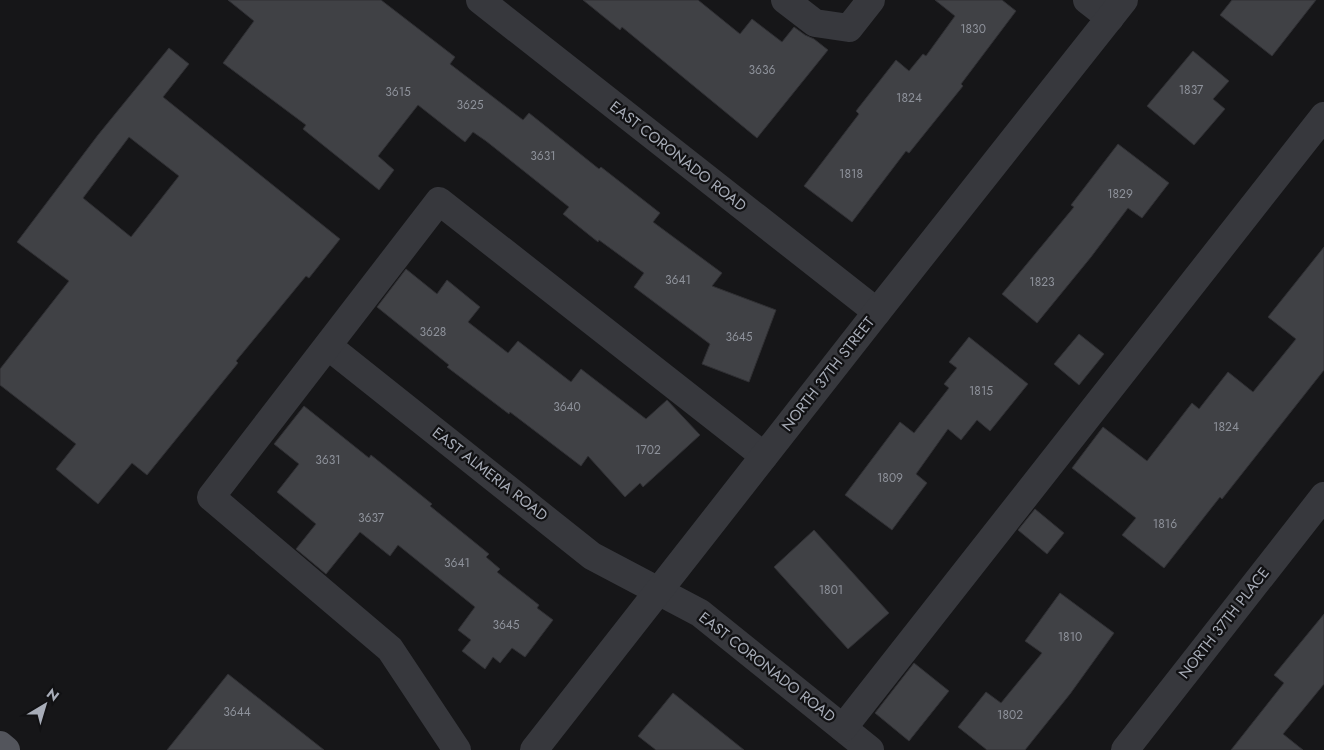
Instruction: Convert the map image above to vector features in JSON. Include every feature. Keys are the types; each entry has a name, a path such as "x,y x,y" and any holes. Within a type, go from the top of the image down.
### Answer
{"main road":[{"path":"0,745 6,750"}],"street":[{"name":"EAST CORONADO ROAD","path":"480,0 877,312"},
{"path":"786,0 815,23 849,28 871,0"},
{"path":"1087,0 1117,9"},
{"name":"NORTH 37TH STREET","path":"534,750 1117,9"},
{"path":"843,728 1324,116"},
{"path":"457,750 390,649 211,497 439,201 764,456"},
{"name":"EAST ALMERIA ROAD","path":"328,346 592,556 658,591"},
{"name":"NORTH 37TH PLACE","path":"1125,750 1324,496"},
{"name":"EAST CORONADO ROAD","path":"658,591 700,613 870,750"}],"building":[{"path":"228,0 381,0 455,57 450,64 523,120 529,113 599,169 601,167 660,213 653,222 722,273 712,286 776,310 749,382 702,364 710,344 634,287 644,273 599,240 598,242 563,214 569,207 473,132 465,142 418,105 378,156 394,170 379,190 303,129 306,125 223,63 254,21"},
{"path":"583,0 698,0 740,34 752,19 782,42 794,27 828,50 757,138 622,27 620,30"},
{"path":"935,0 1002,0 1016,11 961,84 963,86 909,153 906,151 852,222 804,186 859,114 856,111 896,60 909,71 923,54 926,56 955,16"},
{"path":"1232,0 1316,0 1272,56 1220,15"},
{"path":"169,48 189,64 163,97 340,239 309,278 306,276 236,361 238,363 147,475 132,463 98,504 56,469 76,444 0,385 0,369 69,281 17,242 98,135","holes":["129,137 179,176 131,237 83,198"]},
{"path":"1193,51 1229,81 1213,99 1225,109 1194,145 1147,106"},
{"path":"1118,144 1169,183 1142,218 1128,208 1037,323 1002,294 1074,207 1071,205"},
{"path":"1324,247 1324,370 1222,499 1220,497 1164,568 1122,535 1136,518 1072,468 1103,427 1147,461 1192,403 1199,409 1228,372 1253,392 1296,339 1268,317"},
{"path":"406,269 437,294 447,280 480,307 468,322 508,353 518,341 571,382 581,369 646,419 667,400 700,435 643,487 640,483 625,497 588,456 581,466 447,367 449,365 377,307"},
{"path":"1079,334 1104,354 1079,385 1054,364"},
{"path":"969,337 1028,384 990,431 977,420 961,440 948,429 916,474 927,483 892,530 845,495 900,422 914,433 949,388 944,384 957,368 949,362"},
{"path":"304,406 369,458 371,455 432,504 430,506 489,554 486,557 500,569 497,572 539,605 537,608 553,620 525,657 512,648 500,663 493,657 485,669 462,651 471,640 458,630 475,607 398,545 390,556 360,532 326,574 296,549 316,524 277,492 299,464 274,444"},
{"path":"1035,509 1064,533 1047,554 1018,530"},
{"path":"814,530 889,613 848,649 774,567"},
{"path":"1060,593 1114,633 1070,694 1025,750 987,750 958,727 986,692 1001,703 1042,653 1025,641"},
{"path":"1324,614 1324,684 1283,734 1303,750 1231,750 1284,683 1274,675"},
{"path":"914,663 949,691 909,741 875,713"},
{"path":"228,674 324,750 167,750"},
{"path":"673,693 744,750 656,750 638,736"}]}
